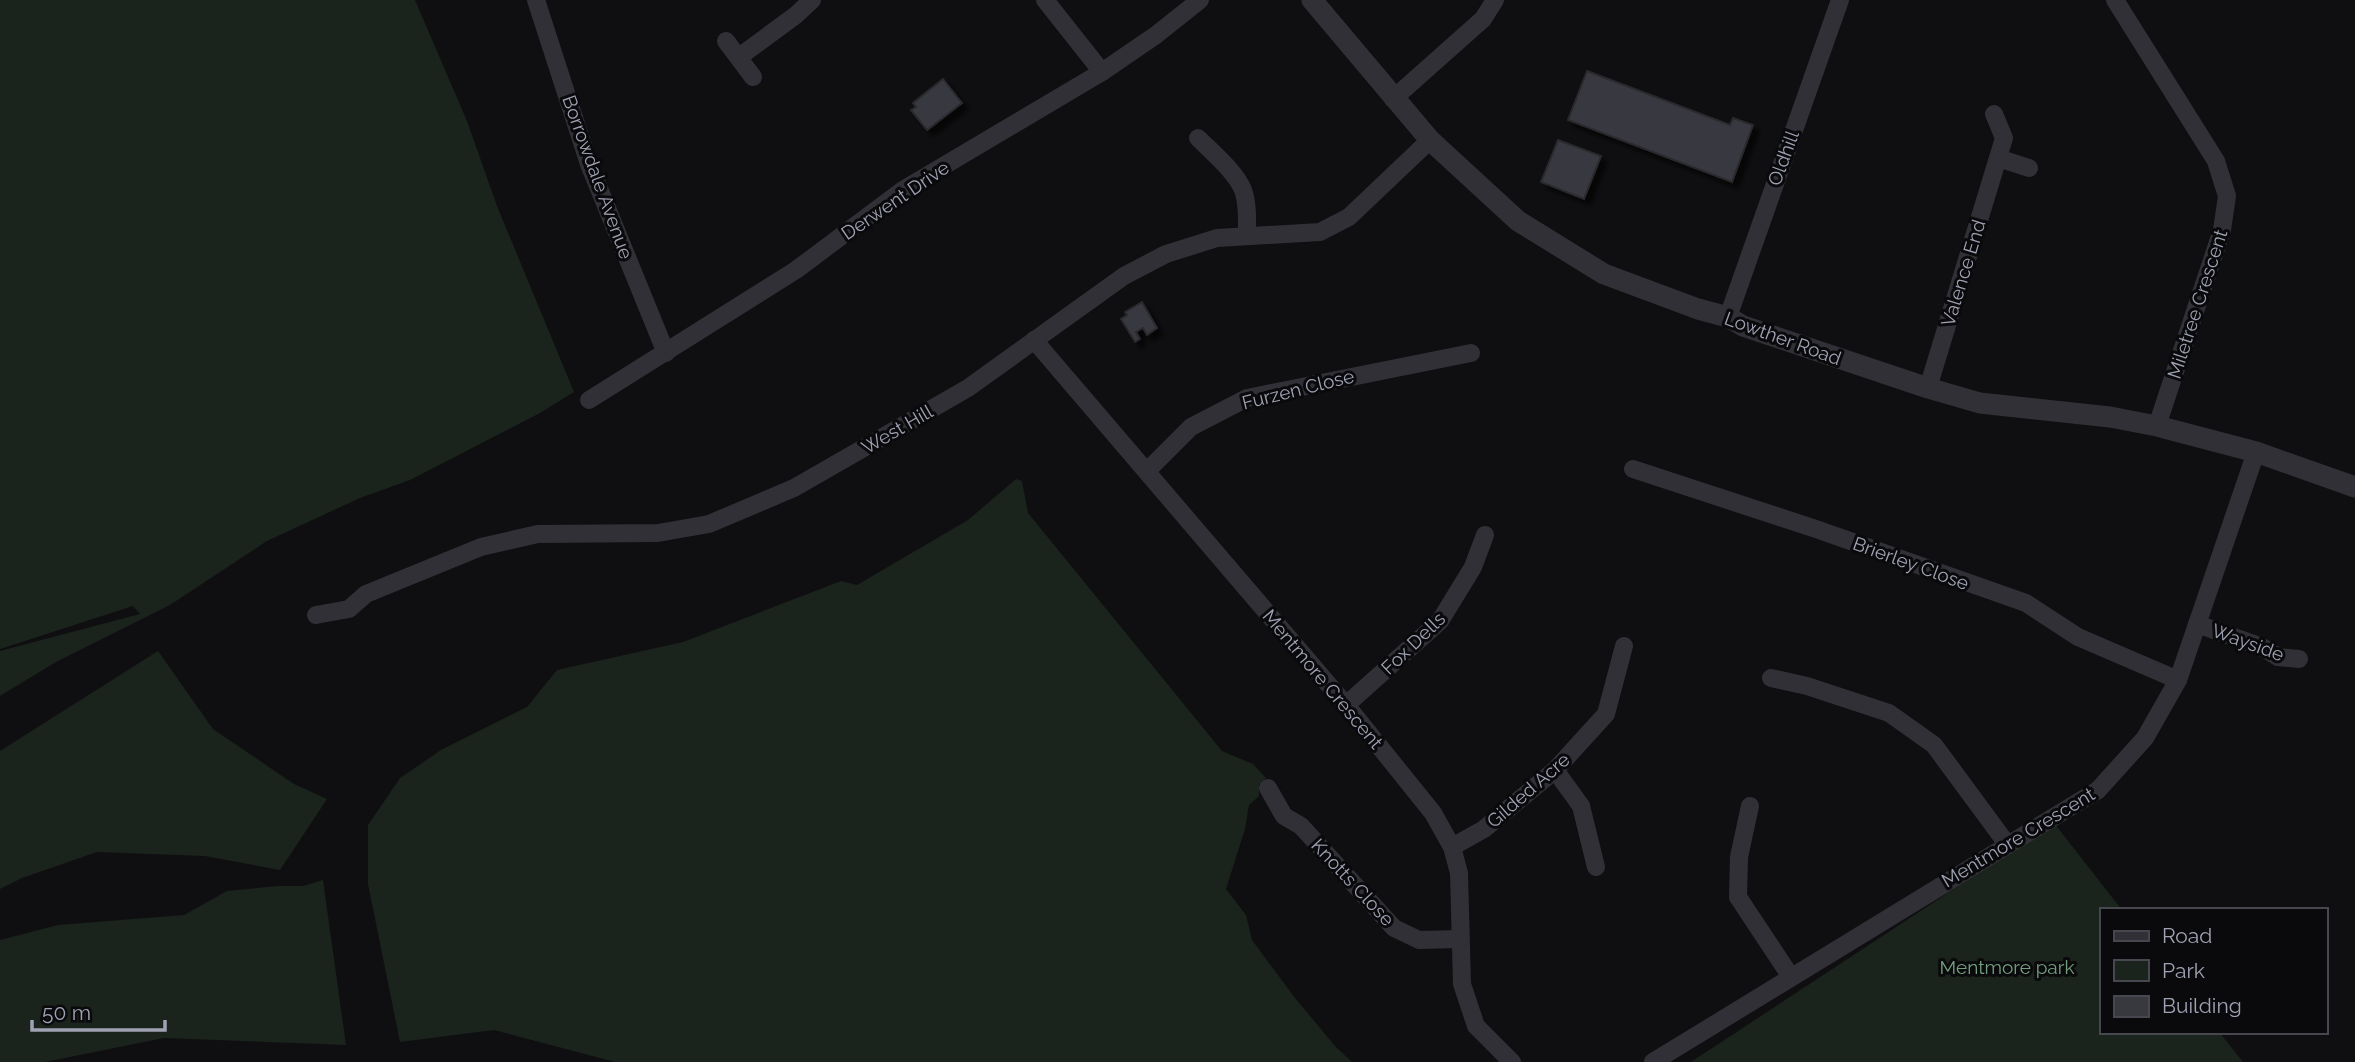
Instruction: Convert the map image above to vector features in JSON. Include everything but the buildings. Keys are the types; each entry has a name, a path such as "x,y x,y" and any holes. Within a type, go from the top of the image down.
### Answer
{"street":[{"name":"Borrowdale Avenue","path":"536,0 589,164 666,353"},
{"path":"739,57 812,0"},
{"path":"1045,0 1102,72"},
{"name":"Derwent Drive","path":"589,400 796,270 903,190 1102,72 1156,35 1200,0"},
{"name":"Lowther Road","path":"1312,0 1430,141 1518,221 1604,274 1698,309 1728,317 1743,326 1980,403 2110,416 2256,452 2353,481"},
{"path":"1393,99 1483,19 1495,0"},
{"name":"Oldhill","path":"1728,317 1840,0"},
{"name":"Miletree Crescent","path":"2116,0 2216,161 2227,196 2222,230 2157,426"},
{"path":"726,41 753,77"},
{"name":"Valence End","path":"1928,388 2004,138 1994,114"},
{"path":"1198,138 1243,189 1247,234"},
{"name":"West Hill","path":"316,615 349,609 366,594 481,547 538,534 658,533 709,524 794,488 968,388 1125,276 1166,254 1217,237 1320,232 1349,217 1430,141"},
{"path":"1998,158 2029,168"},
{"name":"Mentmore Crescent","path":"1034,340 1346,705 1433,813 1452,847 1460,873 1459,939 1462,984 1476,1026 1512,1062"},
{"name":"Furzen Close","path":"1147,471 1191,428 1247,398 1471,353"},
{"name":"Mentmore Crescent","path":"1653,1062 2098,790 2145,738 2178,680 2256,452"},
{"name":"Brierley Close","path":"1633,469 1816,529 2026,603 2078,637 2178,680"},
{"name":"Fox Dells","path":"1346,705 1440,621 1473,567 1485,535"},
{"name":"Wayside","path":"2197,624 2262,647 2278,657 2299,659"},
{"name":"Gilded Acre","path":"1452,847 1484,829 1555,770 1606,714 1624,646"},
{"path":"1771,678 1807,685 1889,713 1934,745 2007,844"},
{"path":"1555,770 1581,806 1597,867"},
{"name":"Knotts Close","path":"1268,788 1284,816 1301,826 1394,928 1419,940 1459,939"},
{"path":"1750,806 1739,857 1738,897 1791,977"}],"green space":[{"path":"0,0 415,0 467,121 497,206 574,392 540,413 410,480 360,498 267,541 170,605 56,662 0,696 0,651 140,614 133,606 0,649"},
{"path":"1016,479 1022,481 1028,513 1222,751 1253,764 1266,778 1259,784 1259,796 1249,805 1245,829 1226,889 1246,915 1252,940 1295,998 1352,1062 615,1062 494,1030 400,1042 368,884 368,825 400,778 441,750 527,707 557,670 683,642 841,581 857,585 968,520"},
{"path":"158,651 213,729 294,784 327,799 280,870 205,856 97,852 22,878 0,889 0,751"},
{"name":"Mentmore park","path":"2054,823 2120,908 2100,908 2100,1034 2221,1034 2243,1062 1691,1062"},
{"path":"323,880 346,1045 164,1038 45,1062 0,1062 0,940 58,925 184,915 227,891 303,886"}]}
